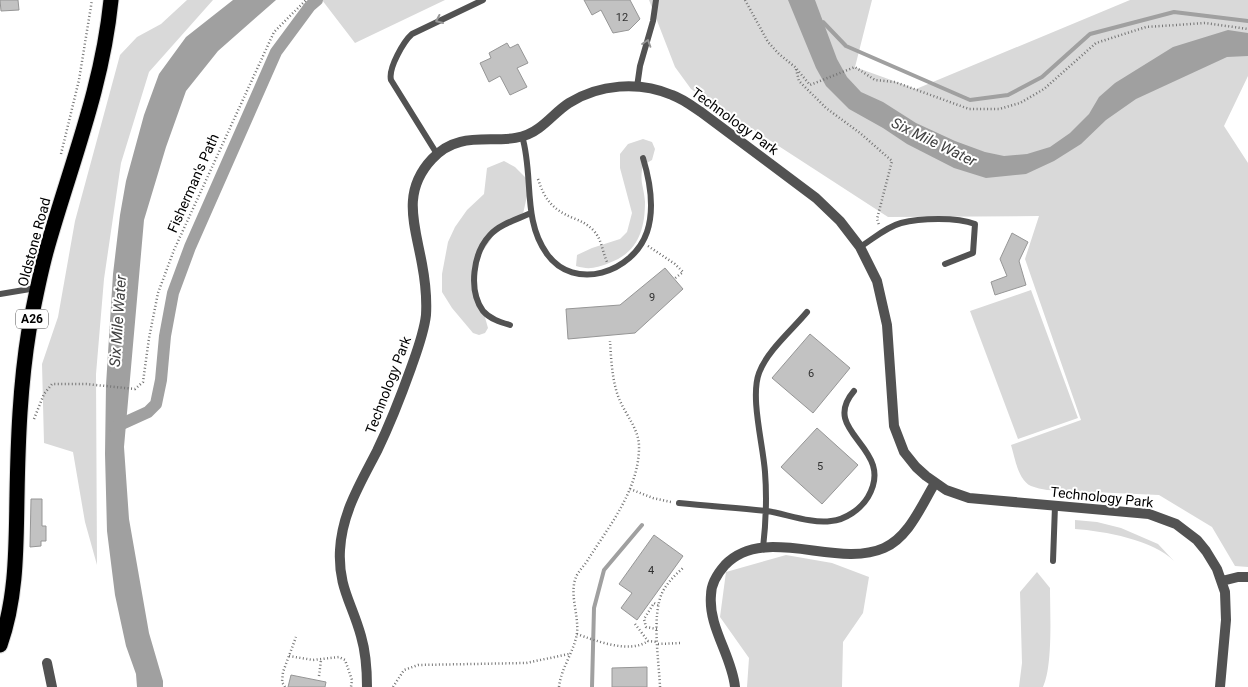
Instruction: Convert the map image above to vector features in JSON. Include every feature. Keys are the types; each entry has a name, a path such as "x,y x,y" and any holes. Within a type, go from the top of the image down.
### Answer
{"highway":[{"name":"Oldstone Road","path":"0,645 6,627 16,561 18,432 23,371 45,254 80,146 98,80 111,0"}],"street":[{"name":"Technology Park","path":"367,687 361,636 341,582 340,552 342,532 352,498 399,402 418,350 424,327 426,291 413,226 412,202 417,183 437,154 453,144 469,139 510,139 522,136 534,132 553,115 576,100 611,88 637,87 656,89 673,95 702,112 816,198 840,221 860,247 877,281 884,307 890,346 894,426 899,440 912,462 935,484 959,496 969,498 1149,514 1176,524 1197,540 1218,569 1226,605 1220,687"},
{"path":"735,687 732,669 711,608 712,587 716,576 728,562 743,553 772,547 858,554 884,548 896,541 907,530 935,484"},
{"path":"1222,581 1238,577 1248,577"},
{"path":"47,663 52,687"}],"lane":[{"path":"437,154 391,80 391,71 405,41 412,34 483,0"},
{"path":"637,87 640,66 654,21 656,0"},
{"path":"522,136 528,165 531,213 543,248 559,266 575,274 593,274 610,271 631,258 643,243 650,221 651,208 649,182 643,158"},
{"path":"510,324 491,318 483,311 478,302 475,271 482,246 491,233 505,224 531,213"},
{"path":"860,247 901,223 965,220 976,224 973,253 945,264"},
{"path":"0,294 38,288"},
{"path":"763,548 767,512 765,470 756,392 759,373 771,354 807,312"},
{"path":"679,503 767,512 824,522 852,513 867,499 874,482 873,464 868,452 850,431 845,416 847,401 854,391"},
{"path":"1054,561 1055,506"}],"path":[{"path":"60,157 79,80 92,0"},
{"name":"Fisherman's Path","path":"33,420 44,394 52,384 86,384 135,389 143,382 158,293 174,250 274,32 306,0"},
{"path":"745,0 768,42 810,85 855,67 875,80 895,82 969,109 1000,109 1020,103 1044,89 1096,43 1146,27 1205,23 1248,29"},
{"path":"796,69 798,81 826,108 860,133 892,161 877,219 881,234"},
{"path":"536,172 544,193 555,210 586,224 595,231 600,238 610,271"},
{"path":"643,243 675,264 683,272 674,279"},
{"path":"559,687 563,668 576,634 577,618 574,590 576,576 587,563 620,509 630,489 638,459 638,441 630,417 617,393 610,341"},
{"path":"630,489 653,498 679,503"},
{"path":"660,687 656,614 663,592 673,577 683,568"},
{"path":"657,629 646,628 644,619 654,603 658,605"},
{"path":"635,624 648,641"},
{"path":"576,634 613,646 637,646 648,641 681,643"},
{"path":"285,687 282,677 296,637"},
{"path":"393,687 404,670 418,665 526,663 569,654"},
{"path":"289,656 313,660 339,657 345,660 352,680 351,687"},
{"path":"319,676 321,659"}],"shaded area":[{"path":"187,0 213,0 149,72 121,163 104,279 96,374 97,565 85,522 73,452 44,443 42,364 58,317 75,221 120,55 137,37 161,24"},
{"path":"322,0 445,0 355,43"},
{"path":"649,0 872,0 855,67 916,89 1130,0 1248,0 1248,76 1224,126 1248,163 1248,567 1235,566 1212,527 1159,495 1047,490 1031,486 1020,474 1011,445 1081,420 1025,259 1039,216 888,217 691,89 675,67"},
{"path":"643,139 652,142 655,149 652,160 643,165 642,180 645,213 638,240 619,259 592,268 576,266 577,255 620,239 627,232 632,213 620,168 620,154 628,144"},
{"path":"504,161 515,167 527,179 527,196 523,214 496,232 480,255 475,282 488,328 485,333 479,335 473,333 452,308 442,292 442,274 448,242 455,227 467,210 484,194 487,168"},
{"path":"1031,290 1078,418 1018,439 970,311"},
{"path":"1075,520 1097,522 1121,528 1158,544 1174,561 1154,547 1142,542 1114,534 1075,529"},
{"path":"786,555 832,563 869,577 863,613 843,642 842,687 747,687 749,658 720,617 726,572"},
{"path":"1037,572 1050,588 1048,666 1043,687 1019,687 1022,663 1020,592"}],"water":[{"name":"Six Mile Water","path":"233,0 276,0 218,51 186,91 166,147 144,220 124,447 129,519 149,633 163,681 163,687 137,687 136,674 126,646 115,595 107,531 106,385 113,274 120,215 126,181 144,115 159,74 186,37"},
{"name":"Six Mile Water","path":"788,0 815,0 837,59 847,77 861,92 883,102 916,123 955,141 985,152 1004,156 1027,154 1050,147 1070,133 1089,114 1099,97 1115,83 1173,47 1228,30 1248,33 1248,56 1227,57 1136,99 1106,120 1081,144 1054,161 1026,174 986,178 954,168 907,144 849,109 826,86 816,68"}],"building":[{"path":"0,0 18,0 19,10 1,11"},
{"path":"584,0 630,0 640,19 629,30 613,33 601,10 592,15"},
{"path":"507,43 510,48 518,44 528,63 517,68 527,87 510,95 500,76 489,82 480,63 491,58 489,53"},
{"path":"1012,233 1028,242 1019,261 1026,285 995,295 991,282 1007,276 1000,259"},
{"path":"665,268 683,289 635,333 568,339 566,309 620,305"},
{"path":"810,334 850,368 813,413 772,378"},
{"path":"817,428 858,465 822,504 781,467"},
{"path":"31,499 42,499 42,526 46,526 46,541 41,541 41,546 30,547"},
{"path":"654,535 683,556 637,620 621,608 632,593 619,584"},
{"path":"647,667 647,687 612,687 612,668"},
{"path":"291,675 326,682 325,687 288,687"}],"waterway":[{"path":"115,427 148,412 156,404 173,293 190,247 276,52 310,6 317,0"},
{"path":"823,22 846,46 970,100 1008,95 1042,77 1090,34 1174,12 1248,21"},
{"path":"592,687 594,608 604,570 642,525"}]}
